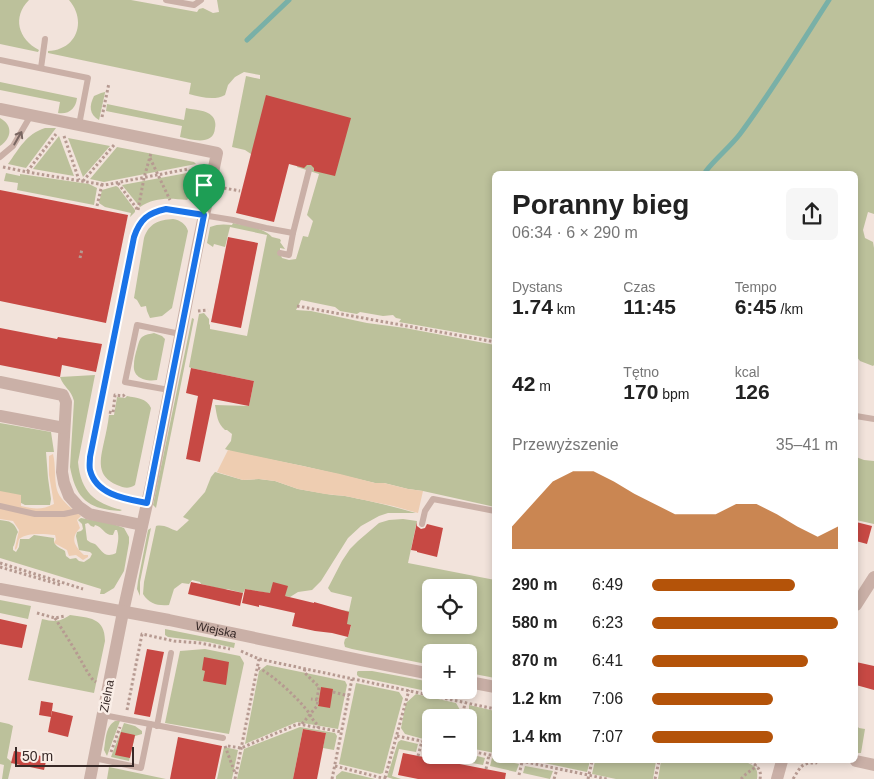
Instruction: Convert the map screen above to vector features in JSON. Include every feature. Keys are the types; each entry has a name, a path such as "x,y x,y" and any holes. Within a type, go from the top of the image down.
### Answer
{"street":[{"path":"0,109 31,115 75,129 99,129"},
{"name":"Zielna","path":"90,779 217,153 99,129"},
{"path":"0,382 63,395 66,402 62,472 69,496 89,514 142,524"},
{"path":"0,416 64,428"},
{"path":"858,598 874,577"},
{"name":"Wiejska","path":"0,589 169,620 422,672"},
{"path":"477,684 492,686"},
{"path":"858,761 874,765"},
{"path":"777,779 781,763"}],"lane":[{"path":"166,0 194,5 201,0"},
{"path":"40,68 45,39"},
{"path":"0,60 88,78 75,129"},
{"path":"0,157 13,146 31,115"},
{"path":"280,253 289,255 309,170"},
{"path":"147,503 113,495 104,490 96,482 90,470 90,457 134,237 138,227 144,219 154,212 166,209 233,220 293,233"},
{"path":"169,390 125,382 137,325 180,334"},
{"path":"858,416 874,419"},
{"path":"422,524 425,511 433,499 492,510"},
{"path":"0,506 35,514 64,514 83,510"},
{"path":"157,726 171,653"},
{"path":"103,715 150,724 223,743"},
{"path":"94,758 141,768 150,724"}],"path":[{"path":"81,181 116,143 97,139 110,83"},
{"path":"75,129 62,132 81,181"},
{"path":"26,172 58,131"},
{"path":"144,149 159,176 169,200 177,201"},
{"path":"138,210 152,150"},
{"path":"0,167 105,185 188,170 201,182 204,171"},
{"path":"118,183 138,210"},
{"path":"97,206 102,184"},
{"path":"138,210 145,206"},
{"path":"80,258 82,249"},
{"path":"298,306 492,341"},
{"path":"107,412 113,412 114,402"},
{"path":"0,565 88,591"},
{"path":"37,613 55,618 66,616 70,612"},
{"path":"55,618 88,673 93,680 99,683"},
{"path":"107,761 129,702 142,634 174,641 200,643 243,651 259,659 492,708"},
{"path":"235,777 259,659"},
{"path":"257,668 260,668 303,706 312,720 318,725 318,728"},
{"path":"302,725 317,706 319,687 304,672 304,669"},
{"path":"332,779 352,678"},
{"path":"335,766 386,779 409,690"},
{"path":"333,692 349,696"},
{"path":"311,698 317,699"},
{"path":"464,709 465,703"},
{"path":"223,743 241,748 298,724 342,732"},
{"path":"397,736 422,741 418,756"},
{"path":"223,743 235,777"},
{"path":"477,753 492,756"},
{"path":"486,769 489,755"},
{"path":"519,775 522,763"},
{"path":"530,763 589,777 607,779"},
{"path":"589,777 592,763"},
{"path":"655,779 659,763"},
{"path":"753,763 757,766 761,775 760,779"},
{"path":"793,779 801,766 808,763"},
{"path":"741,779 757,766"},
{"path":"554,779 556,769"}],"green space":[{"path":"0,0 29,0 20,13 20,27 26,40 39,50 38,52 0,44"},
{"path":"69,0 131,0 197,12 203,8 213,13 219,12 217,0 874,0 874,214 868,212 863,230 865,238 873,242 874,248 874,365 860,361 858,358 858,171 492,171 492,338 399,322 401,319 393,315 383,316 360,312 357,314 301,300 296,310 311,311 367,323 492,344 492,506 384,483 375,483 225,449 231,441 232,434 220,425 215,405 249,406 254,381 189,367 199,314 204,313 209,319 210,329 247,336 267,235 230,227 225,247 214,244 213,247 207,243 210,227 221,224 232,225 233,223 259,229 272,237 280,239 285,249 280,248 282,258 296,259 303,236 308,237 313,221 307,215 319,174 297,167 298,164 291,161 289,164 232,147 246,76 260,79 260,75 244,72 235,77 228,85 225,95 207,98 189,94 191,83 48,53 48,51 66,46 72,40 78,25 74,8"},
{"path":"0,82 77,98 69,112 58,113 60,102 0,90"},
{"path":"105,92 99,120 93,115 91,103 94,96"},
{"path":"107,104 184,120 186,108 204,111 214,119 214,134 207,140 180,137 182,126 106,111"},
{"path":"0,118 7,124 9,135 0,146"},
{"path":"45,128 56,128 26,168 8,164 28,138"},
{"path":"59,136 74,176 33,169"},
{"path":"68,138 110,146 83,177"},
{"path":"117,147 194,162 196,164 104,182 90,179"},
{"path":"6,173 89,184 97,188 94,205 17,190 18,183 4,181"},
{"path":"187,173 197,181 195,192 187,200 162,199 151,201 140,207 122,185"},
{"path":"116,186 135,210 130,217 131,213 105,207 99,203 102,190"},
{"path":"173,219 186,226 188,231 172,308 162,316 150,318 146,306 141,307 134,298 144,238 155,223"},
{"path":"192,318 194,319 156,508 153,505"},
{"path":"154,333 165,339 157,380 144,380 135,373 134,361 138,344 142,337"},
{"path":"95,375 78,462 82,481 91,495 104,504 122,510 120,511 100,508 85,500 76,487 70,467 74,401 60,377"},
{"path":"127,396 144,400 151,408 135,485 126,488 117,485 106,477 101,467 101,455 109,415 114,415 117,397 125,398"},
{"path":"0,423 51,432 54,452 46,452 50,505 25,505 0,492"},
{"path":"858,458 874,461 874,524 858,520"},
{"path":"215,472 243,480 275,481 298,489 353,498 416,513 388,513 361,526 348,538 321,581 312,590 298,592 290,597 245,589 243,593 225,590 192,580 189,584 182,583 174,589 169,605 158,605 151,602 143,594 156,526 164,526 177,531 187,522 189,520 183,517 205,492"},
{"path":"81,518 113,524 124,528 129,537 124,571 114,588 104,594 100,594 101,589 0,558 0,520 11,523 18,532 13,547 13,550 16,552 20,539 29,539 34,535 54,538 55,545 65,551 66,556 70,559 76,558 84,562 92,554 79,550 76,536 77,532 83,529 82,524 78,520","holes":["88,523 91,526 98,526 110,535 113,535 115,530 117,530 116,553 112,555 106,554 95,544 87,540 85,524"]},
{"path":"403,519 417,521 408,563 492,579 492,677 477,675 477,644 422,644 422,663 345,647 345,639 348,637 351,626 339,623 341,610 349,611 352,597 331,592 328,588 342,561 358,541 379,523"},
{"path":"151,528 140,582 140,596 137,589 138,581 148,530"},
{"path":"0,600 31,606 28,619 0,613"},
{"path":"70,615 95,620 102,627 104,633 105,641 94,693 28,680 42,619 57,621"},
{"path":"165,629 235,643 234,648 208,642 168,637 165,635"},
{"path":"205,649 240,656 244,663 229,734 165,723 180,651"},
{"path":"267,665 345,681 347,685 338,729 297,722 245,744 259,671"},
{"path":"372,671 422,680 422,690 359,677 357,672"},
{"path":"356,683 399,692 403,698 383,773 380,774 339,764"},
{"path":"416,694 422,695 422,699 438,699 456,703 459,709 422,709 422,739 405,734 401,728 406,703"},
{"path":"469,705 492,710 492,752 477,750 477,709 469,709"},
{"path":"115,721 120,721 107,756 104,750 106,734 109,727"},
{"path":"0,722 13,726 7,758 12,762 8,779 2,779 4,765 0,764"},
{"path":"124,723 135,726 142,731 142,734 135,736 129,761 111,757"},
{"path":"300,727 335,733 337,736 334,750 323,748 326,733 303,729 293,779 237,779 244,749"},
{"path":"858,727 865,729 861,753 858,753"},
{"path":"401,740 418,744 416,752 399,749 392,776 401,779 393,779 387,777 398,742"},
{"path":"224,747 238,750 232,779 217,779"},
{"path":"477,756 485,758 483,765 477,764"},
{"path":"492,758 492,763 519,764 516,772 490,766"},
{"path":"544,763 589,763 587,772"},
{"path":"595,763 656,763 653,779 616,779 592,774"},
{"path":"661,763 748,763 754,766 757,771 757,779 658,779"},
{"path":"525,766 553,771 550,779 523,773"},
{"path":"109,767 166,779 107,779"},
{"path":"342,771 375,779 336,779 336,776"}],"sand":[{"path":"228,450 375,483 423,491 418,513 345,496 298,489 275,481 243,480 217,472"},
{"path":"53,454 57,490 67,504 81,516 77,520 80,528 75,535 74,542 84,555 88,555 83,560 76,555 69,556 67,550 54,543 55,535 27,535 19,539 15,550 19,530 13,521 0,519 0,491 21,495 21,506 38,508 54,504 49,475 49,456"}],"building":[{"path":"266,95 351,118 335,176 314,171 311,165 307,165 304,168 289,164 274,222 236,213"},
{"path":"0,190 128,215 106,323 0,301"},
{"path":"228,237 258,243 241,328 211,322"},
{"path":"0,328 57,339 58,337 102,344 96,372 62,365 60,377 0,365"},
{"path":"191,368 254,381 249,406 213,399 200,462 186,459 198,396 186,393"},
{"path":"417,522 417,526 421,529 425,528 427,524 443,528 437,557 411,550"},
{"path":"858,522 872,526 867,544 858,542"},
{"path":"191,582 243,593 240,606 188,594"},
{"path":"273,582 288,586 285,596 349,612 347,624 351,625 348,637 292,626 295,613 242,603 245,589 270,593"},
{"path":"0,619 27,625 22,648 0,644"},
{"path":"147,649 164,652 150,717 134,714"},
{"path":"204,657 229,662 226,685 203,681 205,671 202,670"},
{"path":"858,662 874,666 874,690 858,686"},
{"path":"321,687 333,689 330,708 318,706"},
{"path":"41,701 53,703 51,717 39,715"},
{"path":"52,711 73,716 68,737 48,732"},
{"path":"303,729 326,733 317,779 293,779"},
{"path":"121,732 135,735 130,758 115,755"},
{"path":"178,737 222,746 215,779 170,779"},
{"path":"14,751 47,757 44,770 11,763"},
{"path":"403,753 422,757 422,764 460,764 506,773 505,779 418,779 398,775"}],"waterway":[{"path":"247,40 289,0"},
{"path":"706,171 736,139 752,118 829,0"}],"route":[{"path":"166,209 204,215 147,503 113,495 96,482 90,470 90,457 134,237 144,219 154,212 166,209"}]}
